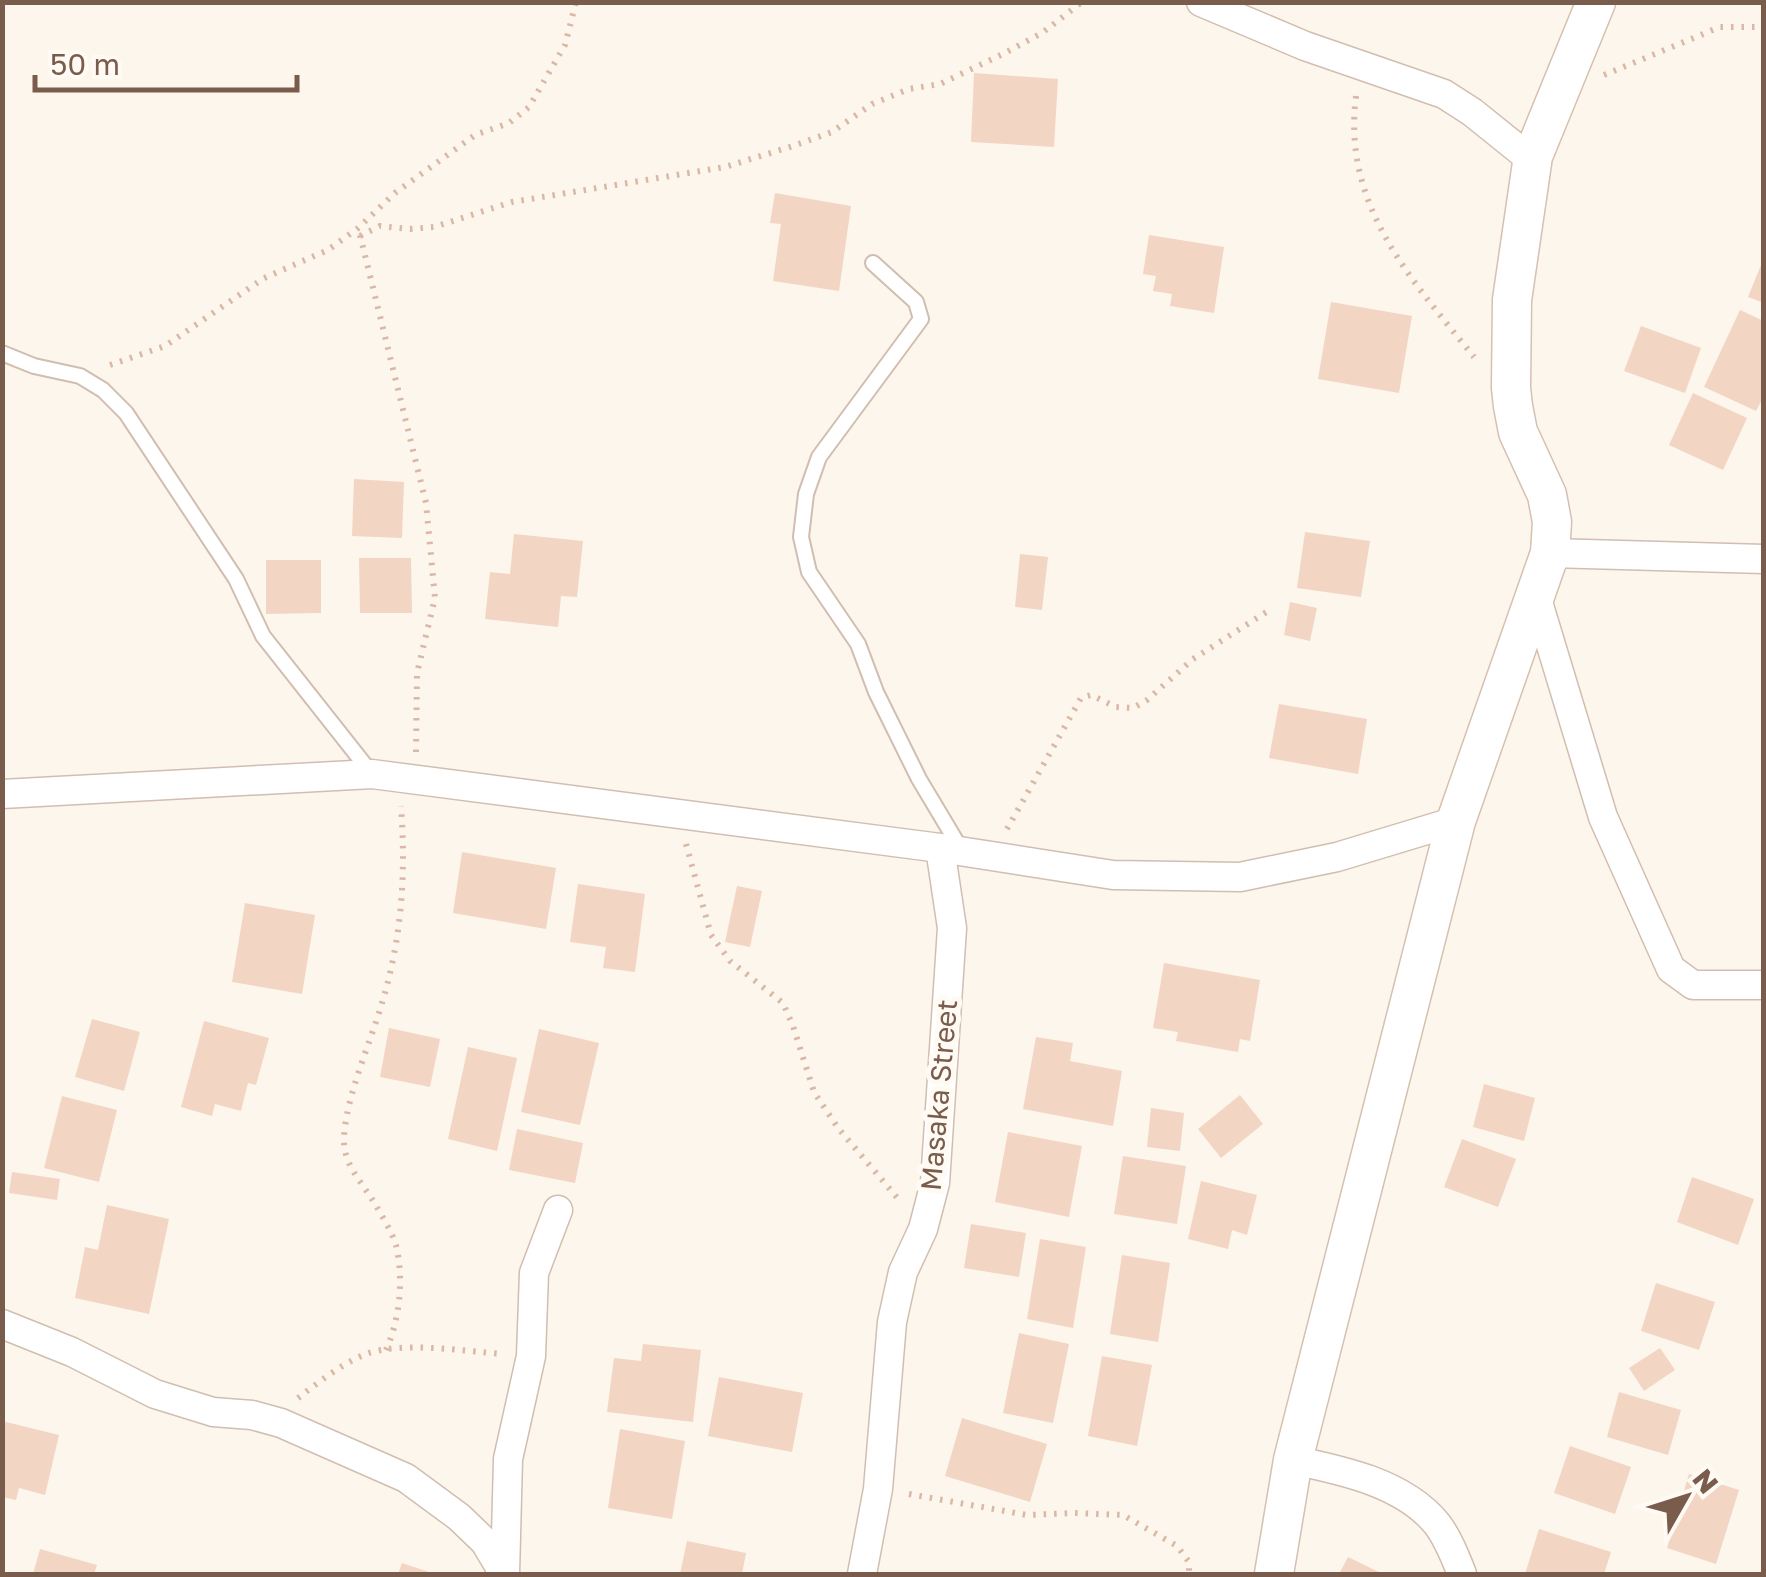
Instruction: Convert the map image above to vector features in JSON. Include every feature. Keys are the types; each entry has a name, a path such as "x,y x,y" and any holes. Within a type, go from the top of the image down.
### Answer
{"street":[{"path":"1201,2 1444,94 1532,161"},
{"path":"1274,1574 1292,1460 1456,821 1550,553 1552,522 1547,495 1518,432 1510,388 1512,300 1532,161 1596,2"},
{"path":"1550,553 1764,559"},
{"path":"1537,599 1604,817 1671,969 1692,985 1764,985"},
{"path":"2,794 396,776 1113,875 1240,877 1337,857 1456,821"},
{"name":"Masaka Street","path":"862,1574 878,1489 892,1322 903,1272 923,1229 936,1183 950,978 951,850"},
{"path":"504,1574 508,1459 531,1356 534,1273 558,1210"},
{"path":"2,1324 72,1352 155,1394 213,1412 270,1420 406,1478 485,1542 504,1574"},
{"path":"1292,1460 1339,1470 1414,1504 1438,1525 1462,1574"}],"lane":[{"path":"873,263 916,302 921,318 819,457 806,494 802,537 809,572 858,644 876,692 951,850"},
{"path":"2,353 34,366 80,376 103,390 126,414 236,578 263,636 396,776"}],"path":[{"path":"359,232 394,192 475,136 509,123 529,107 565,45 576,2"},
{"path":"80,376 165,346 264,278 359,232 380,226 410,230 434,227 512,202 724,167 793,146 832,132 872,104 940,84 1005,53 1042,32 1080,3"},
{"path":"1558,94 1720,27 1764,26"},
{"path":"1360,65 1352,129 1366,198 1391,251 1477,361"},
{"path":"359,232 426,503 434,598 396,776 405,868 401,926 344,1137 348,1166 374,1202 396,1244 399,1300 396,1327 386,1350"},
{"path":"990,856 1082,698 1091,695 1116,707 1133,708 1192,660 1268,611"},
{"path":"678,814 711,935 730,961 783,1003 814,1092 838,1128 923,1229"},
{"path":"270,1420 328,1375 366,1354 386,1350 531,1356"},
{"path":"878,1489 1027,1515 1123,1515 1176,1546 1189,1562 1189,1574"}],"building":[{"path":"974,73 1058,79 1054,147 971,142"},
{"path":"775,193 851,206 839,291 773,281 781,224 770,223"},
{"path":"1149,235 1224,247 1214,313 1170,306 1172,294 1153,291 1156,276 1143,274"},
{"path":"1764,260 1764,303 1748,297"},
{"path":"1331,302 1412,316 1399,393 1318,379"},
{"path":"1740,310 1764,321 1764,396 1756,411 1704,387"},
{"path":"1641,326 1701,348 1685,393 1624,371"},
{"path":"1693,393 1747,418 1723,470 1669,445"},
{"path":"354,479 404,482 402,538 352,536"},
{"path":"1305,532 1370,541 1361,597 1297,588"},
{"path":"514,534 583,541 577,597 561,596 558,627 485,619 490,572 510,574"},
{"path":"1020,554 1048,557 1042,610 1015,607"},
{"path":"359,558 411,558 412,613 360,613"},
{"path":"266,560 321,560 321,613 266,614"},
{"path":"1290,602 1317,608 1310,641 1284,635"},
{"path":"1279,704 1367,719 1358,774 1269,758"},
{"path":"462,852 556,868 546,929 453,913"},
{"path":"578,884 645,894 635,972 603,968 606,947 570,942"},
{"path":"737,886 762,891 750,947 725,942"},
{"path":"245,903 315,915 302,994 232,982"},
{"path":"1164,963 1260,980 1250,1041 1240,1039 1238,1052 1176,1041 1178,1032 1153,1028"},
{"path":"92,1019 140,1032 124,1091 75,1077"},
{"path":"204,1021 269,1038 256,1085 248,1083 241,1111 215,1104 212,1116 181,1107"},
{"path":"389,1028 440,1039 430,1087 380,1077"},
{"path":"539,1029 599,1043 580,1125 521,1112"},
{"path":"1036,1037 1073,1043 1070,1061 1122,1071 1113,1126 1023,1109"},
{"path":"468,1047 517,1058 497,1151 448,1139"},
{"path":"1484,1084 1535,1098 1524,1141 1473,1127"},
{"path":"1240,1095 1263,1124 1221,1158 1198,1129"},
{"path":"62,1096 117,1110 99,1182 44,1168"},
{"path":"1151,1108 1184,1113 1180,1151 1147,1147"},
{"path":"517,1129 583,1143 575,1183 509,1170"},
{"path":"1008,1132 1082,1146 1069,1217 995,1202"},
{"path":"1462,1139 1516,1159 1498,1207 1444,1187"},
{"path":"1123,1156 1186,1166 1177,1224 1114,1214"},
{"path":"12,1172 60,1179 57,1200 9,1193"},
{"path":"1692,1177 1754,1199 1738,1245 1677,1222"},
{"path":"1201,1181 1257,1195 1247,1235 1232,1230 1228,1249 1188,1239"},
{"path":"107,1205 169,1219 149,1314 75,1298 85,1247 98,1250"},
{"path":"971,1224 1026,1233 1019,1277 964,1268"},
{"path":"1040,1239 1086,1247 1073,1328 1027,1319"},
{"path":"1122,1255 1170,1263 1158,1342 1110,1334"},
{"path":"1656,1283 1715,1302 1699,1350 1641,1331"},
{"path":"1019,1333 1069,1344 1053,1423 1003,1413"},
{"path":"643,1344 701,1350 693,1422 607,1412 614,1358 641,1361"},
{"path":"1660,1348 1675,1370 1644,1391 1629,1368"},
{"path":"1102,1356 1152,1365 1137,1446 1088,1436"},
{"path":"719,1377 803,1393 792,1452 708,1436"},
{"path":"1619,1392 1681,1410 1668,1455 1607,1437"},
{"path":"962,1418 1047,1444 1030,1502 945,1476"},
{"path":"2,1421 59,1435 45,1495 19,1488 16,1500 2,1497"},
{"path":"620,1429 685,1441 672,1519 608,1508"},
{"path":"1570,1446 1631,1467 1615,1514 1554,1493"},
{"path":"1689,1474 1739,1490 1716,1564 1667,1548"},
{"path":"1539,1529 1611,1552 1604,1574 1525,1574"},
{"path":"687,1541 746,1553 742,1574 680,1574"},
{"path":"40,1549 97,1565 94,1574 33,1574"},
{"path":"1348,1557 1383,1574 1339,1574"},
{"path":"402,1563 435,1574 398,1574"}]}
